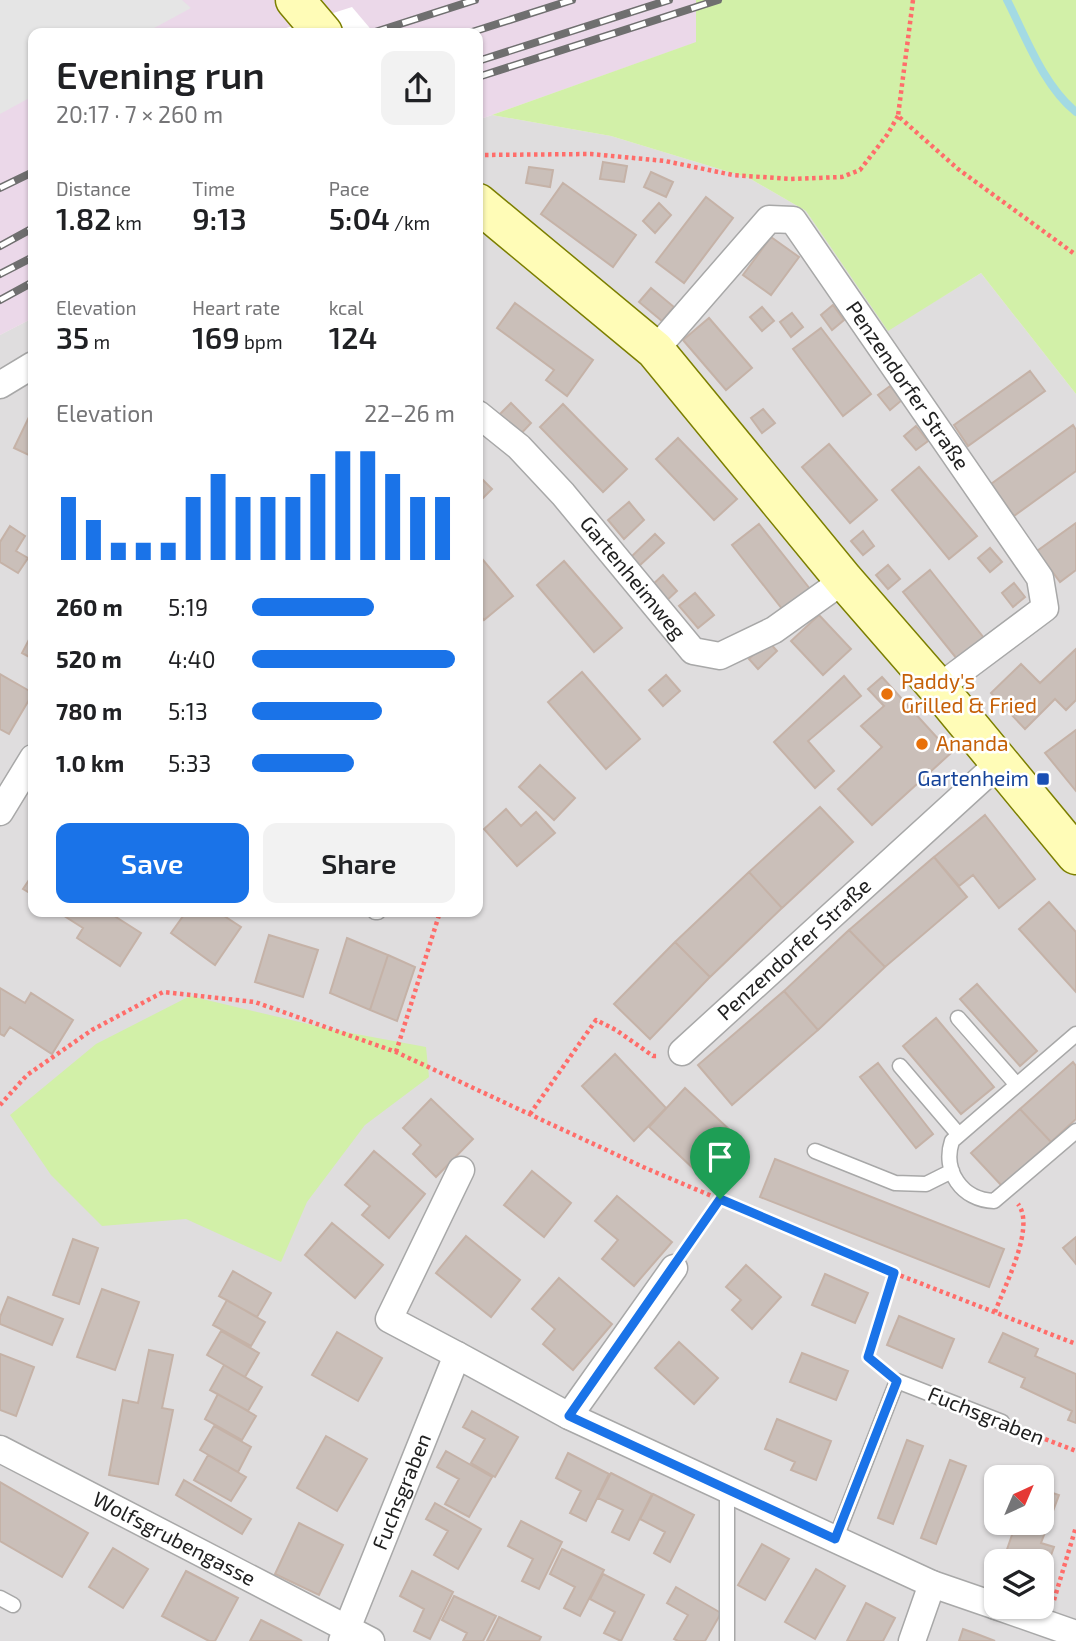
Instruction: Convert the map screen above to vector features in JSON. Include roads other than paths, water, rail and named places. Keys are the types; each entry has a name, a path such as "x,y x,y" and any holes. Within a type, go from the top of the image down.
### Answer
{"main road":[{"path":"295,0 319,28"},
{"path":"483,207 656,350 844,580 938,688 1076,855"}],"street":[{"name":"Penzendorfer Straße","path":"656,350 768,219 793,220 1040,578 1045,608 938,688"},
{"path":"0,385 28,368"},
{"name":"Gartenheimweg","path":"483,418 519,447 563,494 693,651 720,656 774,630 844,580"},
{"name":"Penzendorfer Straße","path":"682,1052 999,763"},
{"path":"0,812 28,766"},
{"path":"461,1170 389,1319 569,1416 932,1584 984,1602"},
{"path":"569,1416 674,1268"},
{"name":"Fuchsgraben","path":"354,1637 457,1355"},
{"name":"Wolfsgrubengasse","path":"0,1449 354,1637"},
{"path":"912,1641 932,1584"},
{"path":"1032,1619 1076,1634"}],"lane":[{"path":"958,1018 1017,1085"},
{"path":"1076,1034 952,1141 948,1156 955,1182 980,1201 994,1201 1076,1131"},
{"path":"900,1066 960,1135"},
{"path":"814,1151 895,1183 926,1184 952,1171"},
{"name":"Fuchsgraben","path":"835,1539 897,1381 1002,1422"},
{"path":"727,1489 727,1641"}],"waterway":[{"path":"1007,0 1045,74 1064,101 1076,112"}],"railway":[{"path":"388,28 475,0"},
{"path":"483,29 572,0"},
{"path":"483,59 669,0"},
{"path":"483,75 718,0"},
{"path":"0,188 28,174"},
{"path":"0,246 28,231"},
{"path":"0,274 28,260"},
{"path":"0,300 28,285"}],"place":[{"name":"Paddy's Grilled & Fried","path":"887,694"},
{"name":"Ananda","path":"922,744"},
{"name":"Gartenheim","path":"1043,779"}]}
